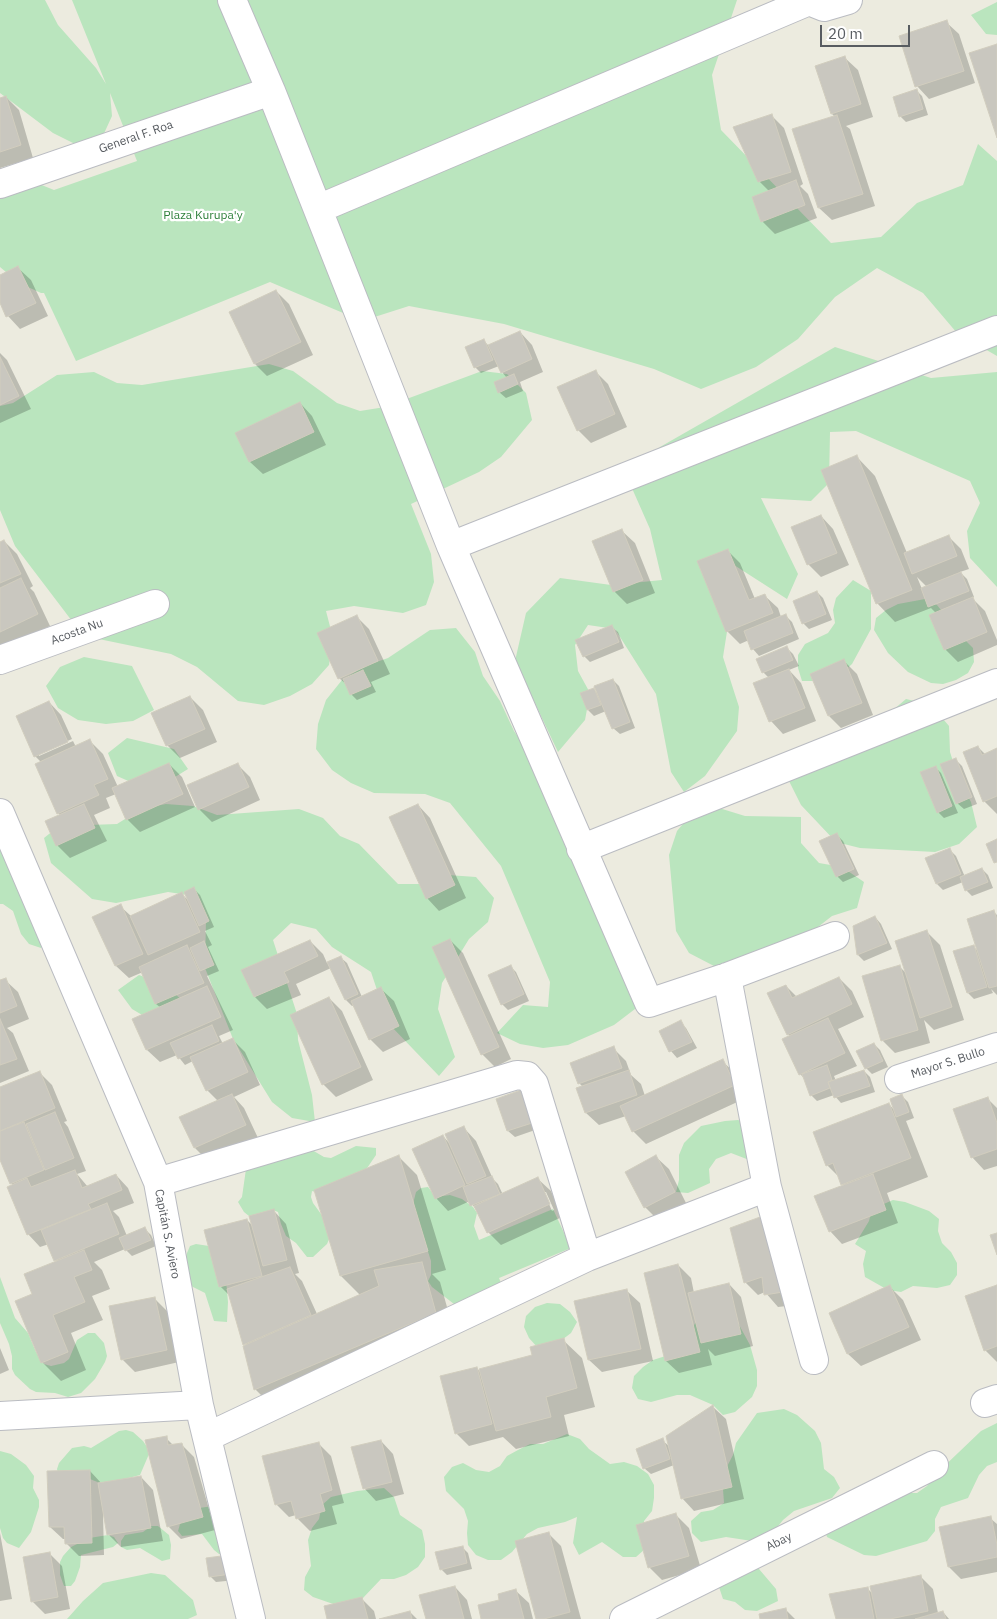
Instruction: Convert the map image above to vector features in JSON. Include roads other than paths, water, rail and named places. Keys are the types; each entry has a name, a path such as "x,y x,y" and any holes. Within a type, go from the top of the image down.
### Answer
{"street":[{"path":"232,0 271,91 451,546 649,1003 727,977 835,936"},
{"path":"318,209 809,1 824,7 848,0"},
{"name":"General F. Roa","path":"0,184 271,91"},
{"path":"451,546 997,330"},
{"name":"Acosta Nu","path":"0,660 155,604"},
{"path":"581,849 997,683"},
{"name":"Capitán S. Aviero","path":"0,813 158,1182 199,1404 251,1619"},
{"path":"727,977 767,1188 814,1360"},
{"name":"Mayor S. Bullo","path":"899,1079 997,1047"},
{"path":"158,1182 517,1075 526,1076 534,1084 587,1257"},
{"path":"207,1436 587,1257 767,1188"},
{"path":"0,1416 199,1404"},
{"name":"Abay","path":"624,1619 934,1465"}],"park label":[{"name":"Plaza Kurupa'y","path":"203,216"}]}
